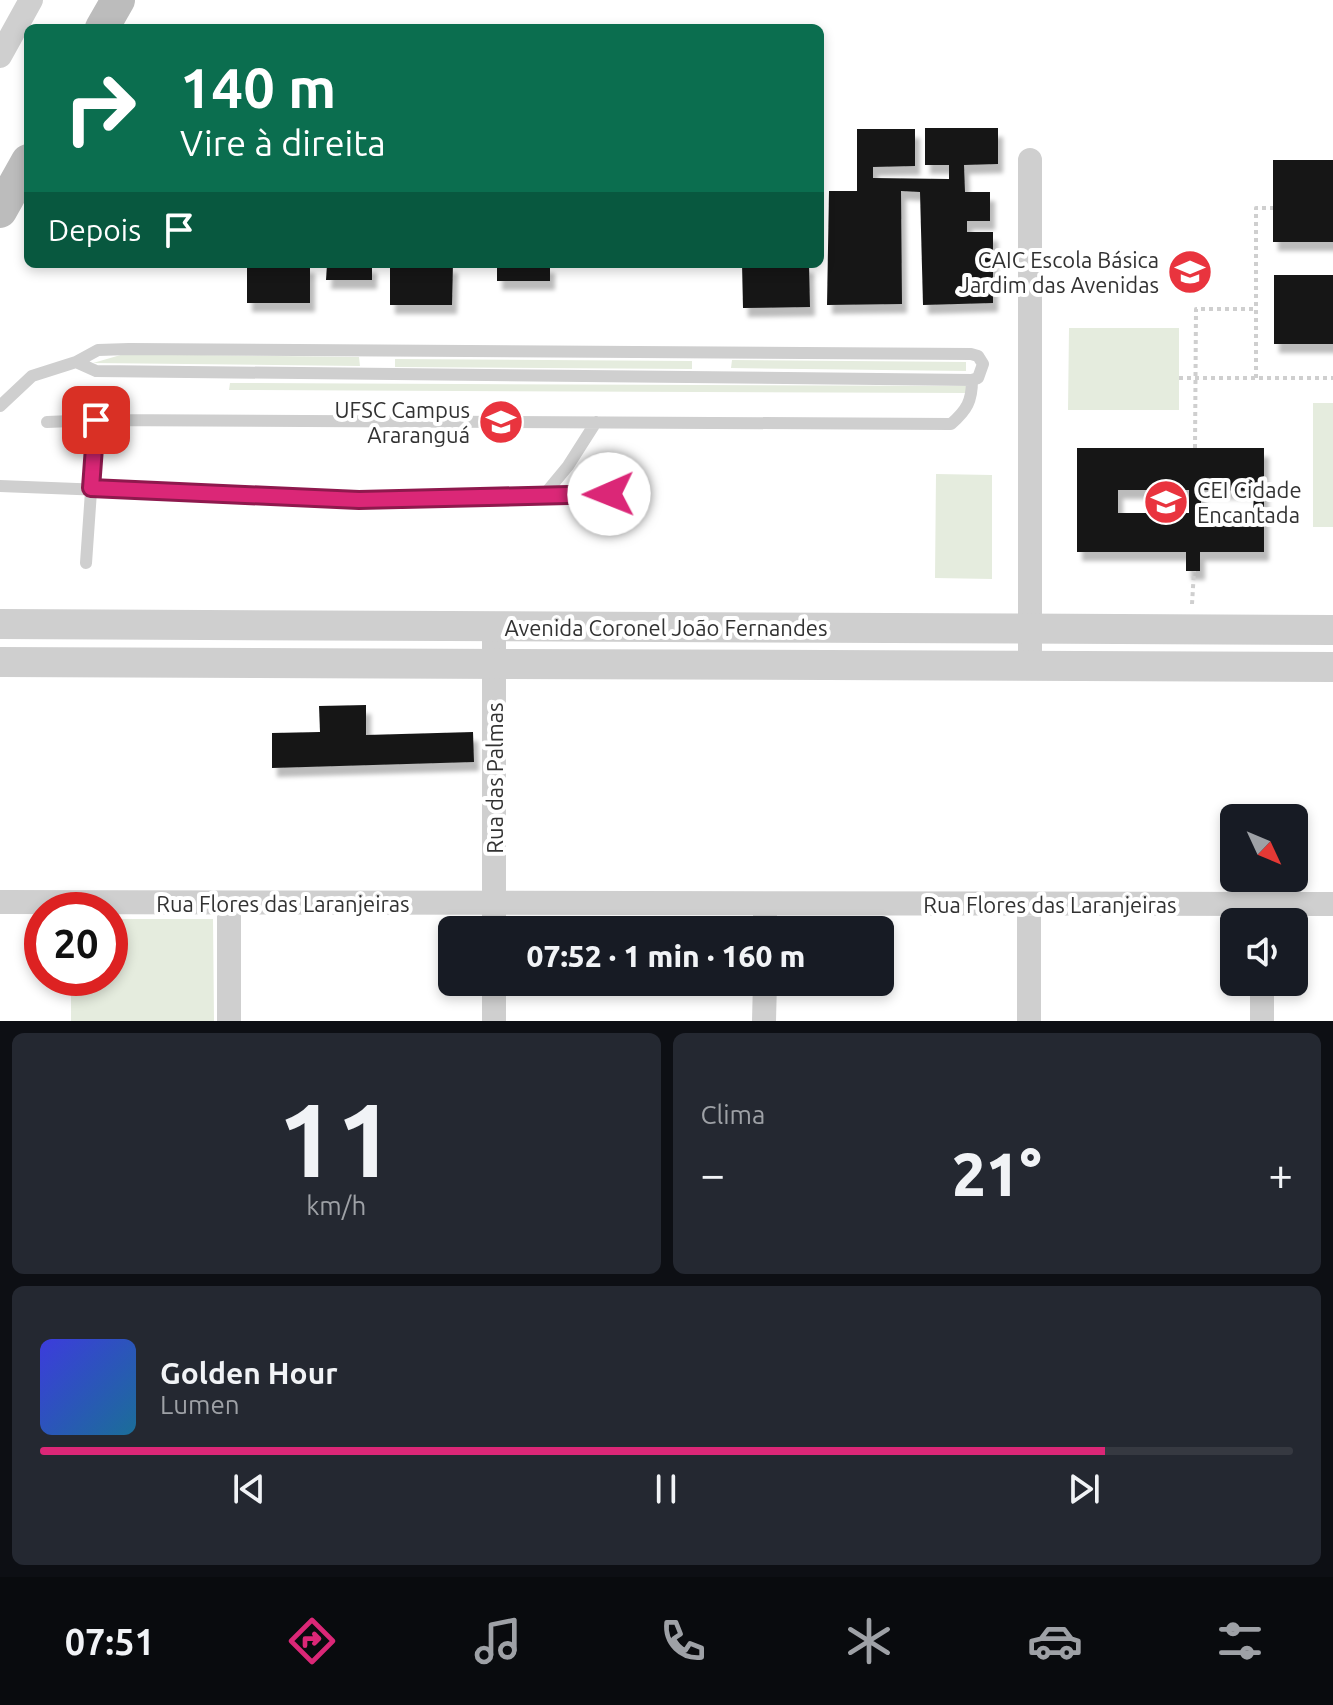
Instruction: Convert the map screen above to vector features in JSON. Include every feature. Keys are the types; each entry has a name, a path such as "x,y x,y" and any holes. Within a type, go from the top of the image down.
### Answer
{"main road":[{"path":"104,24 118,0"},
{"path":"0,211 24,168"}],"street":[{"path":"0,56 31,0"},
{"path":"1030,160 1030,666"},
{"name":"Avenida Coronel João Fernandes","path":"0,624 1333,630"},
{"name":"Rua das Palmas","path":"494,627 494,916"},
{"name":"Avenida Coronel João Fernandes","path":"0,662 1333,667"},
{"name":"Rua Flores das Laranjeiras","path":"0,902 1029,904 1220,911"},
{"path":"229,903 229,1021"},
{"path":"765,904 765,916"},
{"path":"1029,904 1029,1021"},
{"name":"Rua Flores das Laranjeiras","path":"1301,908 1333,904"},
{"path":"494,996 494,1021"},
{"path":"764,1021 765,996"},
{"path":"1262,996 1262,1021"}],"lane":[{"path":"0,406 32,376 76,362 98,350 971,354 978,356 983,364 978,378 972,380 96,371 76,362"},
{"path":"383,350 383,374"},
{"path":"695,376 696,352"},
{"path":"47,422 951,424 966,411 972,397 972,380"},
{"path":"86,563 96,420"},
{"path":"544,495 568,466 596,422"},
{"path":"0,486 359,500 609,494"}],"path":[{"path":"1256,378 1256,208 1273,208"},
{"path":"1195,448 1196,309 1256,309"},
{"path":"1179,378 1333,378"}],"shaded area":[{"path":"1069,328 1179,328 1179,410 1068,410"},
{"path":"124,354 359,357 360,366 93,363"},
{"path":"395,359 692,361 692,369 395,367"},
{"path":"732,360 966,362 966,371 731,368"},
{"path":"230,383 968,386 968,393 229,390"},
{"path":"1313,403 1333,403 1333,527 1313,527"},
{"path":"936,474 992,475 992,579 935,578"},
{"path":"128,919 213,919 214,1021 71,1021 71,996 128,996"}],"building":[{"path":"925,128 998,128 998,164 964,165 965,192 990,192 990,221 967,221 967,232 993,232 993,303 923,305 920,192 901,191 902,304 827,305 829,191 857,191 857,129 915,129 915,166 873,167 873,178 949,179 949,165 925,165"},
{"path":"1273,160 1333,160 1333,242 1273,242"},
{"path":"247,268 310,268 310,303 247,303"},
{"path":"327,268 372,268 372,280 326,280"},
{"path":"390,268 453,268 452,305 390,305"},
{"path":"497,268 550,268 550,281 497,281"},
{"path":"742,268 809,268 810,307 743,308"},
{"path":"1274,275 1333,275 1333,344 1274,344"},
{"path":"1077,448 1264,448 1264,552 1200,552 1200,571 1186,571 1186,552 1077,552","holes":["1118,490 1189,490 1189,513 1118,513","1201,490 1254,491 1253,514 1201,514"]},
{"path":"366,705 366,735 473,732 474,762 272,768 272,733 320,732 319,706"}],"place":[{"name":"CAIC Escola Básica Jardim das Avenidas","path":"1190,272"},
{"name":"UFSC Campus Araranguá","path":"501,422"},
{"name":"CEI Cidade Encantada","path":"1166,502"}],"route":[{"path":"96,420 91,488 359,500 609,494"}]}
